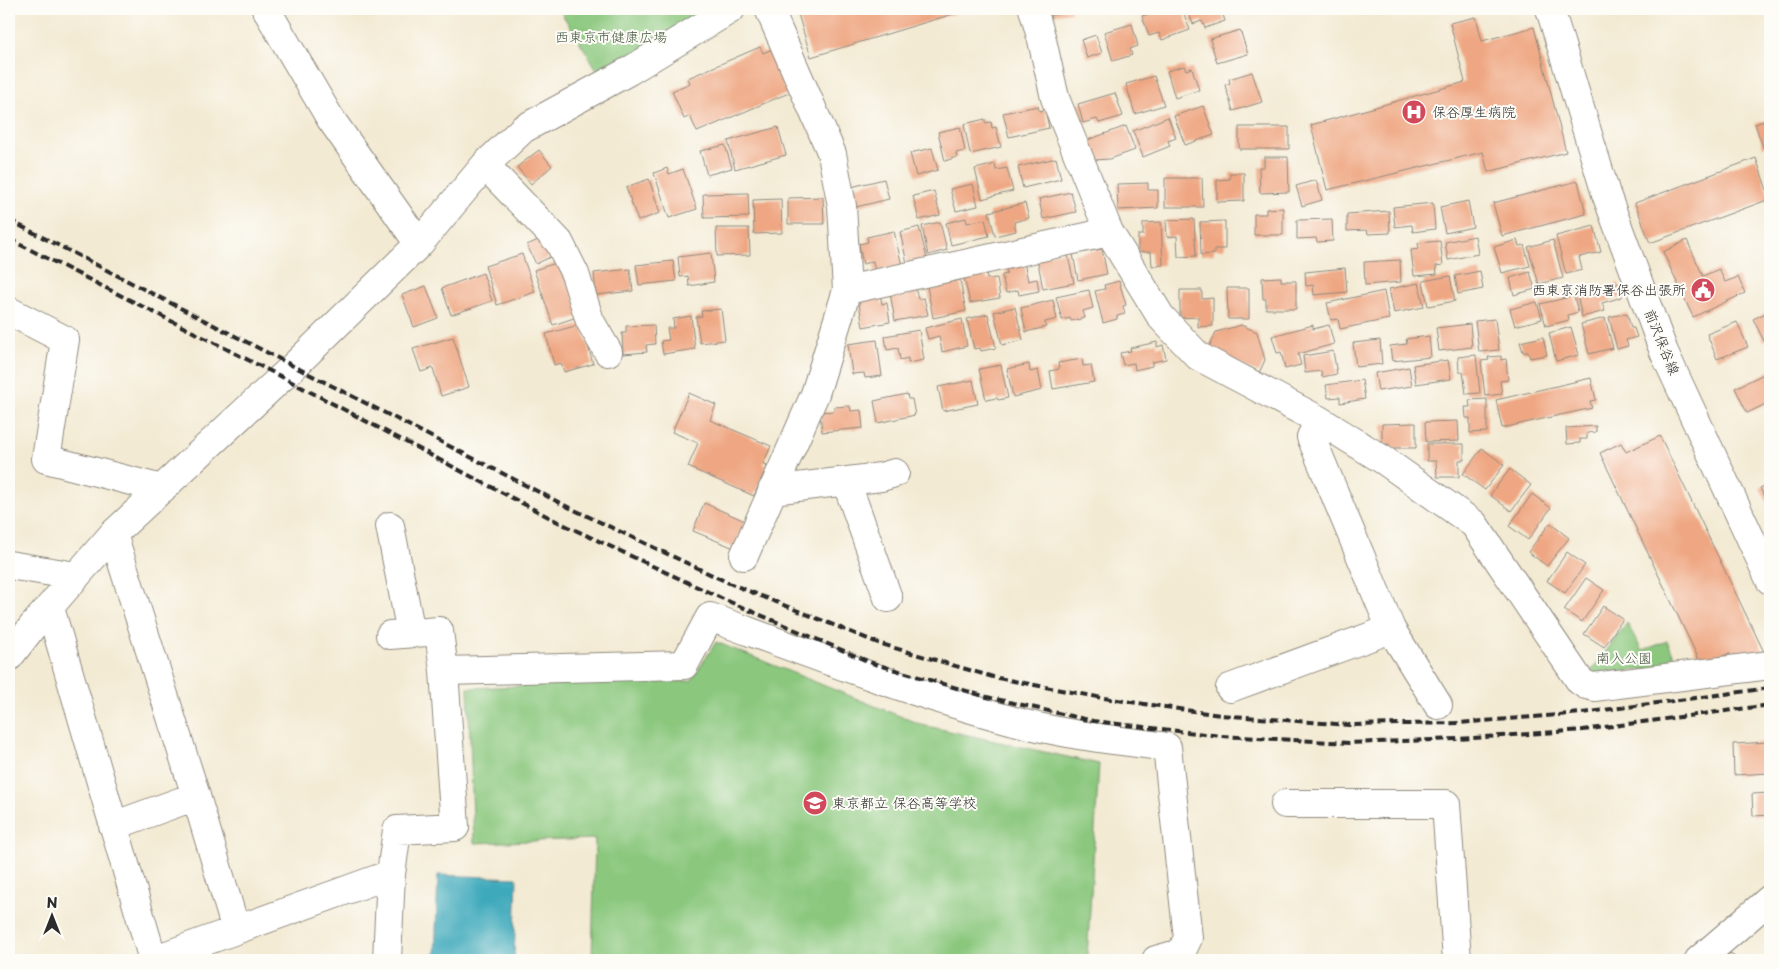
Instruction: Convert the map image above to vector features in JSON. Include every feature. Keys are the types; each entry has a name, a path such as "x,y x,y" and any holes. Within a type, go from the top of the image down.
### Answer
{"street":[{"path":"266,9 330,118 419,244"},
{"path":"9,657 113,534 282,377 419,244 485,165 524,129 629,71 731,9"},
{"path":"744,556 815,394 847,290 842,206 832,154 769,9"},
{"path":"1033,9 1056,98 1109,232 1161,317 1198,356 1319,420 1385,461 1474,524 1580,680 1586,685 1594,687 1770,665"},
{"name":"前沢保谷線","path":"1550,9 1606,194 1664,352 1770,580"},
{"path":"485,165 559,242 575,274 590,321 608,352"},
{"path":"847,290 1109,232"},
{"path":"9,311 65,340 46,459 162,489"},
{"path":"1319,420 1311,437 1391,629 1438,705"},
{"path":"772,490 846,482 895,474"},
{"path":"846,482 888,598"},
{"path":"387,960 391,874 397,830 455,827 440,631 400,634 390,526"},
{"path":"113,534 196,796 236,930"},
{"path":"9,565 76,576"},
{"path":"50,608 153,960 391,874"},
{"path":"444,671 684,665 710,617 872,677 940,700 1016,722 1094,738 1167,747 1188,938 1181,953 1156,960"},
{"path":"1230,688 1391,629"},
{"path":"113,826 196,796"},
{"path":"1285,804 1446,804 1457,960"},
{"path":"1699,960 1770,899"}],"green space":[{"name":"西東京市健康広場","path":"559,9 706,9 601,76"},
{"name":"南入公園","path":"1627,623 1642,651 1667,641 1680,667 1589,674"},
{"name":"東京都立 保谷高等学校","path":"716,642 922,725 1099,764 1087,958 1079,960 592,960 595,839 474,843 468,688 691,681"}],"water":[{"path":"438,875 517,878 514,960 435,960"}],"building":[{"path":"814,9 963,9 963,11 811,57 798,14"},
{"path":"1051,9 1071,9 1071,12 1051,15"},
{"path":"1164,9 1182,9 1190,30 1162,40 1159,33 1149,36 1142,16"},
{"path":"1187,9 1221,9 1225,21 1205,28 1202,21 1193,24"},
{"path":"1476,17 1482,41 1534,27 1566,152 1488,172 1483,152 1327,190 1311,125 1465,82 1450,23"},
{"path":"1132,24 1138,46 1130,49 1132,55 1113,61 1104,32"},
{"path":"1240,30 1248,54 1217,63 1210,39"},
{"path":"1096,35 1102,53 1087,58 1081,40"},
{"path":"760,47 763,53 777,47 791,92 697,132 690,116 684,119 672,91 690,83 688,78"},
{"path":"1184,66 1186,70 1192,68 1199,90 1175,98 1167,71"},
{"path":"1252,72 1262,102 1233,111 1225,85 1230,83 1229,79"},
{"path":"1154,76 1164,105 1135,114 1126,84"},
{"path":"1115,93 1123,116 1099,123 1097,119 1083,123 1078,104"},
{"path":"1038,106 1039,111 1045,110 1049,128 1009,137 1003,113"},
{"path":"1203,106 1214,135 1185,145 1174,116"},
{"path":"1168,117 1176,138 1168,141 1170,146 1143,157 1133,131"},
{"path":"985,119 985,123 991,122 992,128 996,127 1001,147 970,154 964,124"},
{"path":"1770,119 1770,144 1763,147 1755,124"},
{"path":"1126,126 1135,150 1110,159 1093,160 1085,141"},
{"path":"778,127 786,155 735,169 728,141"},
{"path":"960,127 965,151 956,153 957,157 945,161 938,132"},
{"path":"1239,127 1289,127 1289,149 1239,149"},
{"path":"725,145 732,168 707,175 700,151"},
{"path":"932,148 938,170 916,176 910,153"},
{"path":"539,150 552,166 531,184 517,167"},
{"path":"1264,157 1288,157 1289,192 1260,193 1259,167 1264,167"},
{"path":"1056,158 1061,179 1023,188 1018,167"},
{"path":"1756,158 1770,199 1650,243 1635,203"},
{"path":"995,164 996,170 1007,168 1013,191 982,199 975,169"},
{"path":"667,168 669,174 683,169 697,209 669,218 654,173"},
{"path":"1230,173 1244,173 1244,201 1217,202 1217,180 1230,179"},
{"path":"1165,178 1202,178 1203,207 1165,207"},
{"path":"649,179 660,213 638,221 626,187"},
{"path":"884,179 889,199 856,207 851,187"},
{"path":"1316,180 1322,200 1302,206 1296,186"},
{"path":"1578,181 1586,214 1502,236 1493,203"},
{"path":"1148,183 1148,190 1158,190 1158,208 1118,210 1117,184"},
{"path":"973,184 978,206 956,211 950,189"},
{"path":"934,191 940,215 919,220 913,196"},
{"path":"1071,192 1076,212 1043,219 1039,199"},
{"path":"748,193 749,217 704,218 703,194"},
{"path":"823,197 824,224 788,224 788,198"},
{"path":"781,199 782,233 754,234 753,200"},
{"path":"1468,201 1473,227 1445,233 1440,207"},
{"path":"1025,203 1029,218 1014,222 1016,231 995,236 989,212"},
{"path":"1433,203 1435,229 1413,232 1412,225 1395,227 1393,207"},
{"path":"1283,208 1283,235 1254,235 1254,214 1266,214 1266,209"},
{"path":"1389,211 1390,233 1368,234 1367,230 1347,231 1347,214"},
{"path":"966,218 967,223 985,219 989,236 951,245 946,223"},
{"path":"1194,219 1196,256 1178,257 1177,236 1167,237 1166,220"},
{"path":"1332,219 1333,241 1317,242 1316,238 1297,239 1297,220"},
{"path":"1225,221 1225,249 1214,249 1214,254 1201,255 1200,222"},
{"path":"940,222 947,250 928,255 922,226"},
{"path":"1161,222 1163,265 1152,266 1151,252 1138,252 1138,235 1143,235 1143,223"},
{"path":"1594,226 1601,252 1579,257 1582,270 1566,274 1556,236"},
{"path":"919,227 927,259 907,263 900,232"},
{"path":"716,228 749,228 750,255 717,256"},
{"path":"894,231 902,266 875,272 873,261 863,264 859,244 868,242 867,237"},
{"path":"547,236 556,254 536,264 527,245"},
{"path":"1475,236 1478,254 1448,260 1445,242"},
{"path":"1517,240 1519,246 1524,245 1530,266 1502,273 1494,247"},
{"path":"1553,240 1563,278 1539,284 1528,247"},
{"path":"1687,240 1703,276 1719,269 1725,282 1738,277 1745,293 1693,317 1663,252"},
{"path":"1440,241 1443,265 1436,266 1437,274 1414,276 1411,250 1419,249 1418,243"},
{"path":"1102,249 1107,274 1078,280 1073,254"},
{"path":"1067,251 1074,283 1043,289 1037,257"},
{"path":"711,253 714,282 689,286 688,276 680,277 678,257"},
{"path":"522,254 535,292 497,305 485,266"},
{"path":"1400,260 1401,282 1365,285 1364,262"},
{"path":"562,261 580,316 553,325 534,270"},
{"path":"673,261 676,281 639,285 636,265"},
{"path":"1024,262 1028,281 1037,279 1039,291 1019,295 1018,290 1006,293 1002,275 1007,274 1005,266"},
{"path":"1345,268 1347,292 1314,295 1313,285 1306,286 1305,272"},
{"path":"630,269 633,291 596,295 594,273"},
{"path":"985,269 987,279 997,278 1000,298 970,303 963,273"},
{"path":"1480,271 1483,289 1458,294 1455,276"},
{"path":"1530,272 1535,289 1514,295 1510,278"},
{"path":"483,273 492,301 451,315 442,288"},
{"path":"1450,276 1455,301 1428,306 1423,281"},
{"path":"1281,277 1281,281 1296,281 1296,309 1266,309 1266,299 1263,299 1262,278"},
{"path":"960,280 966,311 933,318 927,286"},
{"path":"1119,281 1126,305 1123,306 1125,314 1117,316 1117,319 1103,323 1095,291 1105,289 1104,285"},
{"path":"1419,283 1424,307 1394,313 1389,289"},
{"path":"1619,283 1622,297 1602,303 1605,311 1582,317 1577,295"},
{"path":"426,286 438,318 414,327 402,295"},
{"path":"915,287 918,299 924,298 928,315 895,321 890,293"},
{"path":"1227,288 1249,288 1249,319 1228,319"},
{"path":"1089,290 1093,308 1083,311 1085,318 1071,321 1070,318 1062,320 1056,297"},
{"path":"1180,290 1202,290 1202,299 1213,298 1213,326 1198,327 1198,317 1180,318"},
{"path":"1384,291 1389,319 1340,329 1338,319 1331,320 1327,303"},
{"path":"880,294 882,304 887,303 890,322 863,327 858,298"},
{"path":"1574,296 1578,312 1568,315 1569,320 1546,326 1540,304"},
{"path":"1053,300 1057,319 1045,322 1046,327 1026,332 1021,308"},
{"path":"1537,302 1542,319 1515,326 1510,309"},
{"path":"1015,307 1023,340 1002,345 994,312"},
{"path":"721,309 725,340 700,343 696,317 702,316 701,311"},
{"path":"1770,311 1770,338 1764,341 1753,319"},
{"path":"1627,313 1631,328 1634,328 1637,337 1626,340 1628,346 1617,349 1609,317"},
{"path":"988,314 996,348 981,351 980,348 974,349 967,319"},
{"path":"691,316 695,349 663,354 661,341 669,340 667,328 674,328 673,319"},
{"path":"1605,318 1613,348 1589,354 1581,324"},
{"path":"962,319 967,346 942,352 939,336 928,339 925,328"},
{"path":"1495,319 1499,350 1479,352 1475,321"},
{"path":"1737,322 1748,347 1717,359 1707,334"},
{"path":"582,324 593,364 564,372 561,363 554,365 546,334"},
{"path":"1470,324 1472,347 1439,351 1436,328"},
{"path":"654,325 655,344 646,345 647,352 623,354 622,333 626,333 626,326"},
{"path":"1241,325 1257,332 1265,360 1259,373 1208,349 1216,332"},
{"path":"1313,325 1313,329 1329,325 1334,344 1298,354 1301,365 1285,369 1281,352 1277,353 1272,336"},
{"path":"1571,327 1579,355 1556,361 1549,333"},
{"path":"919,330 924,360 908,363 908,358 900,360 898,348 887,350 885,336"},
{"path":"1429,336 1431,357 1392,361 1390,346 1407,344 1406,339"},
{"path":"453,337 469,387 441,396 433,368 421,372 413,349"},
{"path":"1543,337 1547,355 1530,358 1528,352 1523,352 1520,342"},
{"path":"877,340 882,376 865,378 864,373 852,374 848,344"},
{"path":"1380,340 1382,364 1356,367 1353,343"},
{"path":"1157,342 1157,347 1163,345 1166,359 1152,362 1152,366 1135,370 1134,363 1123,365 1120,353 1131,351 1130,348"},
{"path":"1333,351 1337,374 1322,377 1321,371 1305,373 1303,356"},
{"path":"1476,355 1480,393 1466,394 1463,372 1459,372 1458,357"},
{"path":"1501,356 1501,360 1506,359 1508,380 1500,381 1502,394 1485,396 1481,361 1489,360 1488,357"},
{"path":"1082,359 1083,366 1091,365 1094,382 1053,389 1050,371 1059,369 1058,363"},
{"path":"1448,360 1451,379 1416,384 1413,365"},
{"path":"1029,364 1030,372 1038,370 1042,390 1013,397 1007,369"},
{"path":"1001,365 1008,398 986,400 979,369"},
{"path":"1409,367 1412,386 1378,391 1375,373"},
{"path":"1770,371 1770,402 1747,413 1735,388"},
{"path":"1591,378 1596,400 1590,401 1592,408 1502,428 1496,400"},
{"path":"973,380 978,404 943,411 938,387"},
{"path":"1362,380 1365,399 1340,403 1340,397 1328,398 1326,385"},
{"path":"689,393 716,405 710,420 771,446 763,464 767,465 754,496 688,467 698,443 672,432"},
{"path":"907,394 908,399 912,399 915,415 878,423 874,401"},
{"path":"1487,399 1487,432 1470,433 1470,418 1466,418 1465,407 1470,407 1469,400"},
{"path":"850,406 851,411 861,410 863,428 822,432 820,412 834,411 834,407"},
{"path":"1458,421 1459,441 1426,442 1425,422"},
{"path":"1416,423 1416,448 1389,448 1389,444 1382,444 1382,424"},
{"path":"1596,426 1596,432 1587,433 1587,439 1580,439 1580,443 1567,444 1566,428"},
{"path":"1660,436 1764,652 1735,665 1729,653 1702,666 1600,453 1621,443 1626,452"},
{"path":"1427,444 1464,444 1464,460 1459,460 1459,477 1437,477 1436,461 1427,461"},
{"path":"1482,448 1504,465 1485,490 1463,474"},
{"path":"1510,469 1531,485 1511,511 1490,495"},
{"path":"1770,483 1770,508 1760,488"},
{"path":"1532,494 1551,508 1528,540 1509,526"},
{"path":"704,503 745,521 734,548 693,531"},
{"path":"1550,523 1569,538 1547,566 1528,552"},
{"path":"1567,552 1585,565 1565,593 1547,581"},
{"path":"1586,578 1604,590 1582,622 1564,610"},
{"path":"1603,606 1623,619 1604,647 1584,634"},
{"path":"1770,742 1770,773 1734,775 1733,744"},
{"path":"1770,793 1770,815 1753,816 1752,794"},
{"path":"1731,953 1737,960 1722,960"}],"railway":[{"path":"9,220 566,506 729,583 878,643 993,677 1097,697 1220,715 1349,725 1459,723 1582,713 1770,688"},
{"path":"9,239 282,377 558,522 721,598 872,663 987,697 1093,721 1221,736 1349,743 1459,739 1583,730 1770,705"}],"place":[{"name":"保谷厚生病院","path":"1414,112"},
{"name":"西東京消防署保谷出張所","path":"1703,290"},
{"name":"東京都立 保谷高等学校","path":"815,803"}]}
